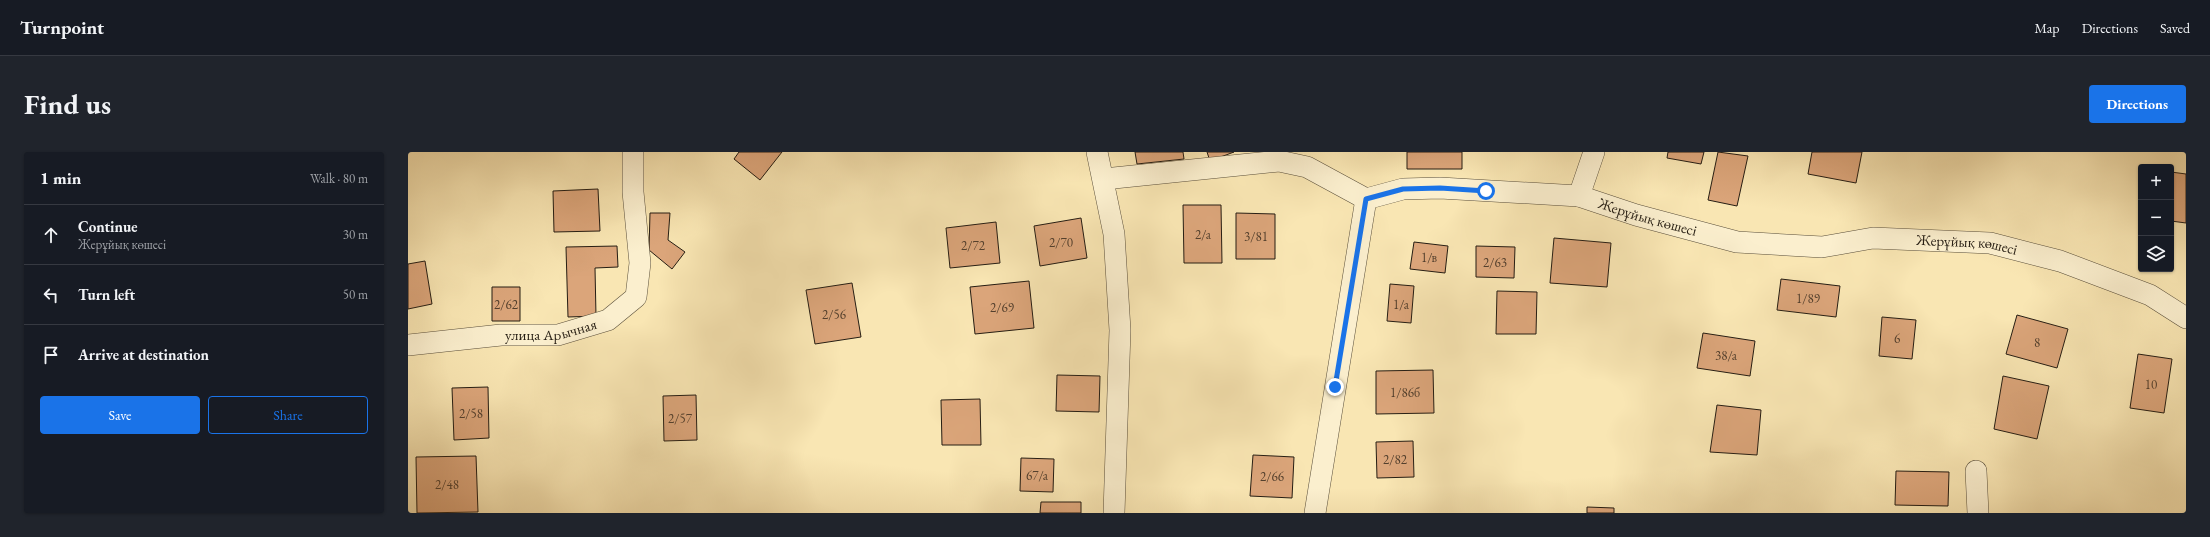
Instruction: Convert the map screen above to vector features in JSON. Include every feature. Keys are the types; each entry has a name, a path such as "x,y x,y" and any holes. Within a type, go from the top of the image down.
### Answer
{"street":[{"name":"улица Арычная","path":"408,345 501,336 558,335 608,320 636,297 640,263 633,192 633,152"},
{"path":"1097,152 1104,179 1114,234 1120,330 1114,513"},
{"path":"1579,196 1594,152"},
{"path":"1104,179 1279,161 1307,167 1366,199 1315,513"},
{"name":"Жерұйық көшесі","path":"1366,199 1403,189 1440,188 1579,196 1636,215 1737,242 1822,247 1873,238 1990,243 2060,261 2150,295 2186,318"},
{"path":"1976,471 1978,513"}],"building":[{"path":"739,152 782,152 760,180 734,159"},
{"path":"1135,152 1183,152 1184,159 1137,164"},
{"path":"1207,152 1234,152 1210,161"},
{"path":"1407,152 1462,152 1462,169 1407,169"},
{"path":"1668,152 1704,152 1701,164 1667,158"},
{"path":"1718,152 1748,156 1737,206 1708,200"},
{"path":"1812,152 1862,152 1856,183 1808,174"},
{"path":"2174,172 2186,174 2186,223 2174,221"},
{"path":"598,189 600,231 554,232 553,191"},
{"path":"1183,205 1221,205 1222,263 1184,263"},
{"path":"650,213 670,213 668,240 685,252 672,269 649,250"},
{"path":"1236,213 1275,214 1275,259 1236,259"},
{"path":"1081,218 1087,258 1040,266 1034,226"},
{"path":"996,222 1000,263 950,268 946,228"},
{"path":"1554,238 1611,243 1607,287 1550,283"},
{"path":"1414,242 1448,246 1445,273 1410,269"},
{"path":"617,246 618,267 595,268 596,316 568,317 566,247"},
{"path":"1476,246 1515,247 1514,278 1476,277"},
{"path":"425,261 432,304 408,309 408,264"},
{"path":"1781,279 1840,286 1836,317 1777,310"},
{"path":"1029,281 1034,328 975,334 970,287"},
{"path":"852,283 861,337 815,344 806,290"},
{"path":"1390,284 1414,286 1411,323 1387,321"},
{"path":"492,287 520,287 520,321 492,321"},
{"path":"1497,291 1537,292 1536,334 1496,334"},
{"path":"2017,315 2068,329 2057,368 2006,354"},
{"path":"1882,317 1916,320 1912,359 1879,356"},
{"path":"1703,333 1755,341 1750,376 1697,368"},
{"path":"2138,354 2172,359 2164,413 2130,408"},
{"path":"1433,370 1434,413 1376,414 1376,371"},
{"path":"1057,375 1100,376 1099,412 1056,411"},
{"path":"2003,376 2049,386 2037,439 1994,429"},
{"path":"488,387 489,438 454,440 452,388"},
{"path":"696,395 697,440 664,441 663,396"},
{"path":"980,399 981,445 942,445 941,400"},
{"path":"1717,405 1761,410 1757,455 1710,452"},
{"path":"1413,441 1414,477 1377,478 1376,442"},
{"path":"1253,455 1294,457 1292,498 1250,496"},
{"path":"476,456 478,512 417,513 416,457"},
{"path":"1021,458 1054,459 1053,492 1020,491"},
{"path":"1896,471 1949,472 1948,506 1895,505"},
{"path":"1041,502 1081,502 1081,513 1040,513"},
{"path":"1587,507 1614,508 1614,513 1587,513"}],"route":[{"path":"1335,387 1366,199 1403,189 1440,188 1486,191"}]}
